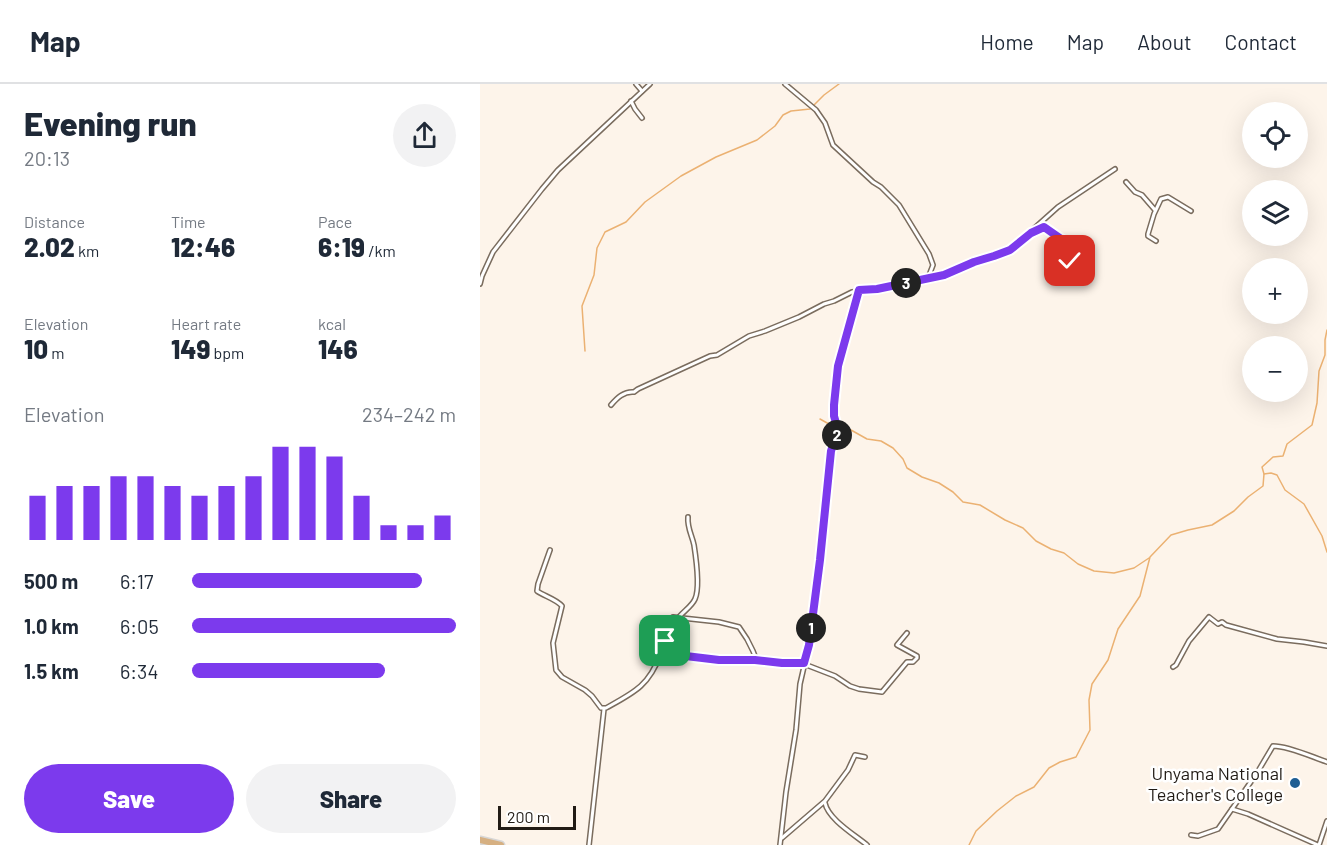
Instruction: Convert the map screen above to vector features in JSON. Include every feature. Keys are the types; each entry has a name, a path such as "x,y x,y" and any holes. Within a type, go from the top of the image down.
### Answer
{"main road":[{"path":"480,840 501,845"}],"street":[{"path":"636,84 642,91"},
{"path":"480,285 493,252 558,170 650,84"},
{"path":"785,84 816,110 825,123 832,145 899,205 929,254 933,265 928,278"},
{"path":"631,100 642,118"},
{"path":"611,405 616,398 624,394 634,392 710,356 717,355 749,336 800,317 808,311 850,293 944,275 1010,250 1058,207 1115,169"},
{"path":"1126,182 1134,192 1143,195 1155,210"},
{"path":"1156,241 1148,234 1161,199 1166,196 1191,211"},
{"path":"1031,233 1044,227 1074,248 1070,261 1060,270 1059,283"},
{"path":"780,845 795,740 800,684 809,645 831,451 838,430 834,405 838,366 859,290"},
{"path":"679,617 694,601 698,590 696,558 688,527 688,517"},
{"path":"550,550 537,591 562,605 553,643 556,670 562,677 585,690 604,709"},
{"path":"604,709 636,691 651,676 662,644 670,637 673,617 719,622 739,627 753,651 755,660"},
{"path":"1173,667 1189,641 1209,617 1218,624 1222,622 1276,639 1327,646"},
{"path":"660,655 804,663 835,676 859,690 882,692 907,662 913,662 918,657 897,645 907,633"},
{"path":"589,845 604,709"},
{"path":"1191,836 1198,837 1218,829 1273,746 1300,752 1327,762"},
{"path":"780,839 825,801 848,770 855,755 865,757"},
{"path":"825,801 826,808 831,814 867,845"},
{"path":"1232,809 1319,845 1327,821"}],"waterway":[{"path":"585,351 582,306 594,275 597,248 605,232 626,222 645,202 681,176 716,157 757,140 775,126 783,115 791,111 810,109 839,84"},
{"path":"969,845 976,831 1016,796 1034,787 1049,768 1076,757 1090,730 1089,700 1092,684 1108,660 1118,629 1140,596 1150,557 1171,535 1212,525 1234,511 1263,486 1262,467 1273,457 1283,456 1287,444 1312,425 1317,403 1319,371 1325,355 1327,330"},
{"path":"820,419 836,428 851,430 867,439 881,441 893,448 903,459 907,468 939,483 963,502 980,505 1023,528 1036,541 1064,553 1078,564 1094,571 1114,573 1134,568 1149,558"},
{"path":"1264,474 1277,475 1285,490 1304,504 1322,536 1327,552"}],"place":[{"name":"Unyama National Teacher's College","path":"1295,783"}],"route":[{"path":"665,641 662,644 660,655 804,663 809,645 820,560 831,451 838,430 834,416 838,366 859,290 877,289 944,275 1010,250 1031,233 1044,227 1074,248 1070,261"}]}
